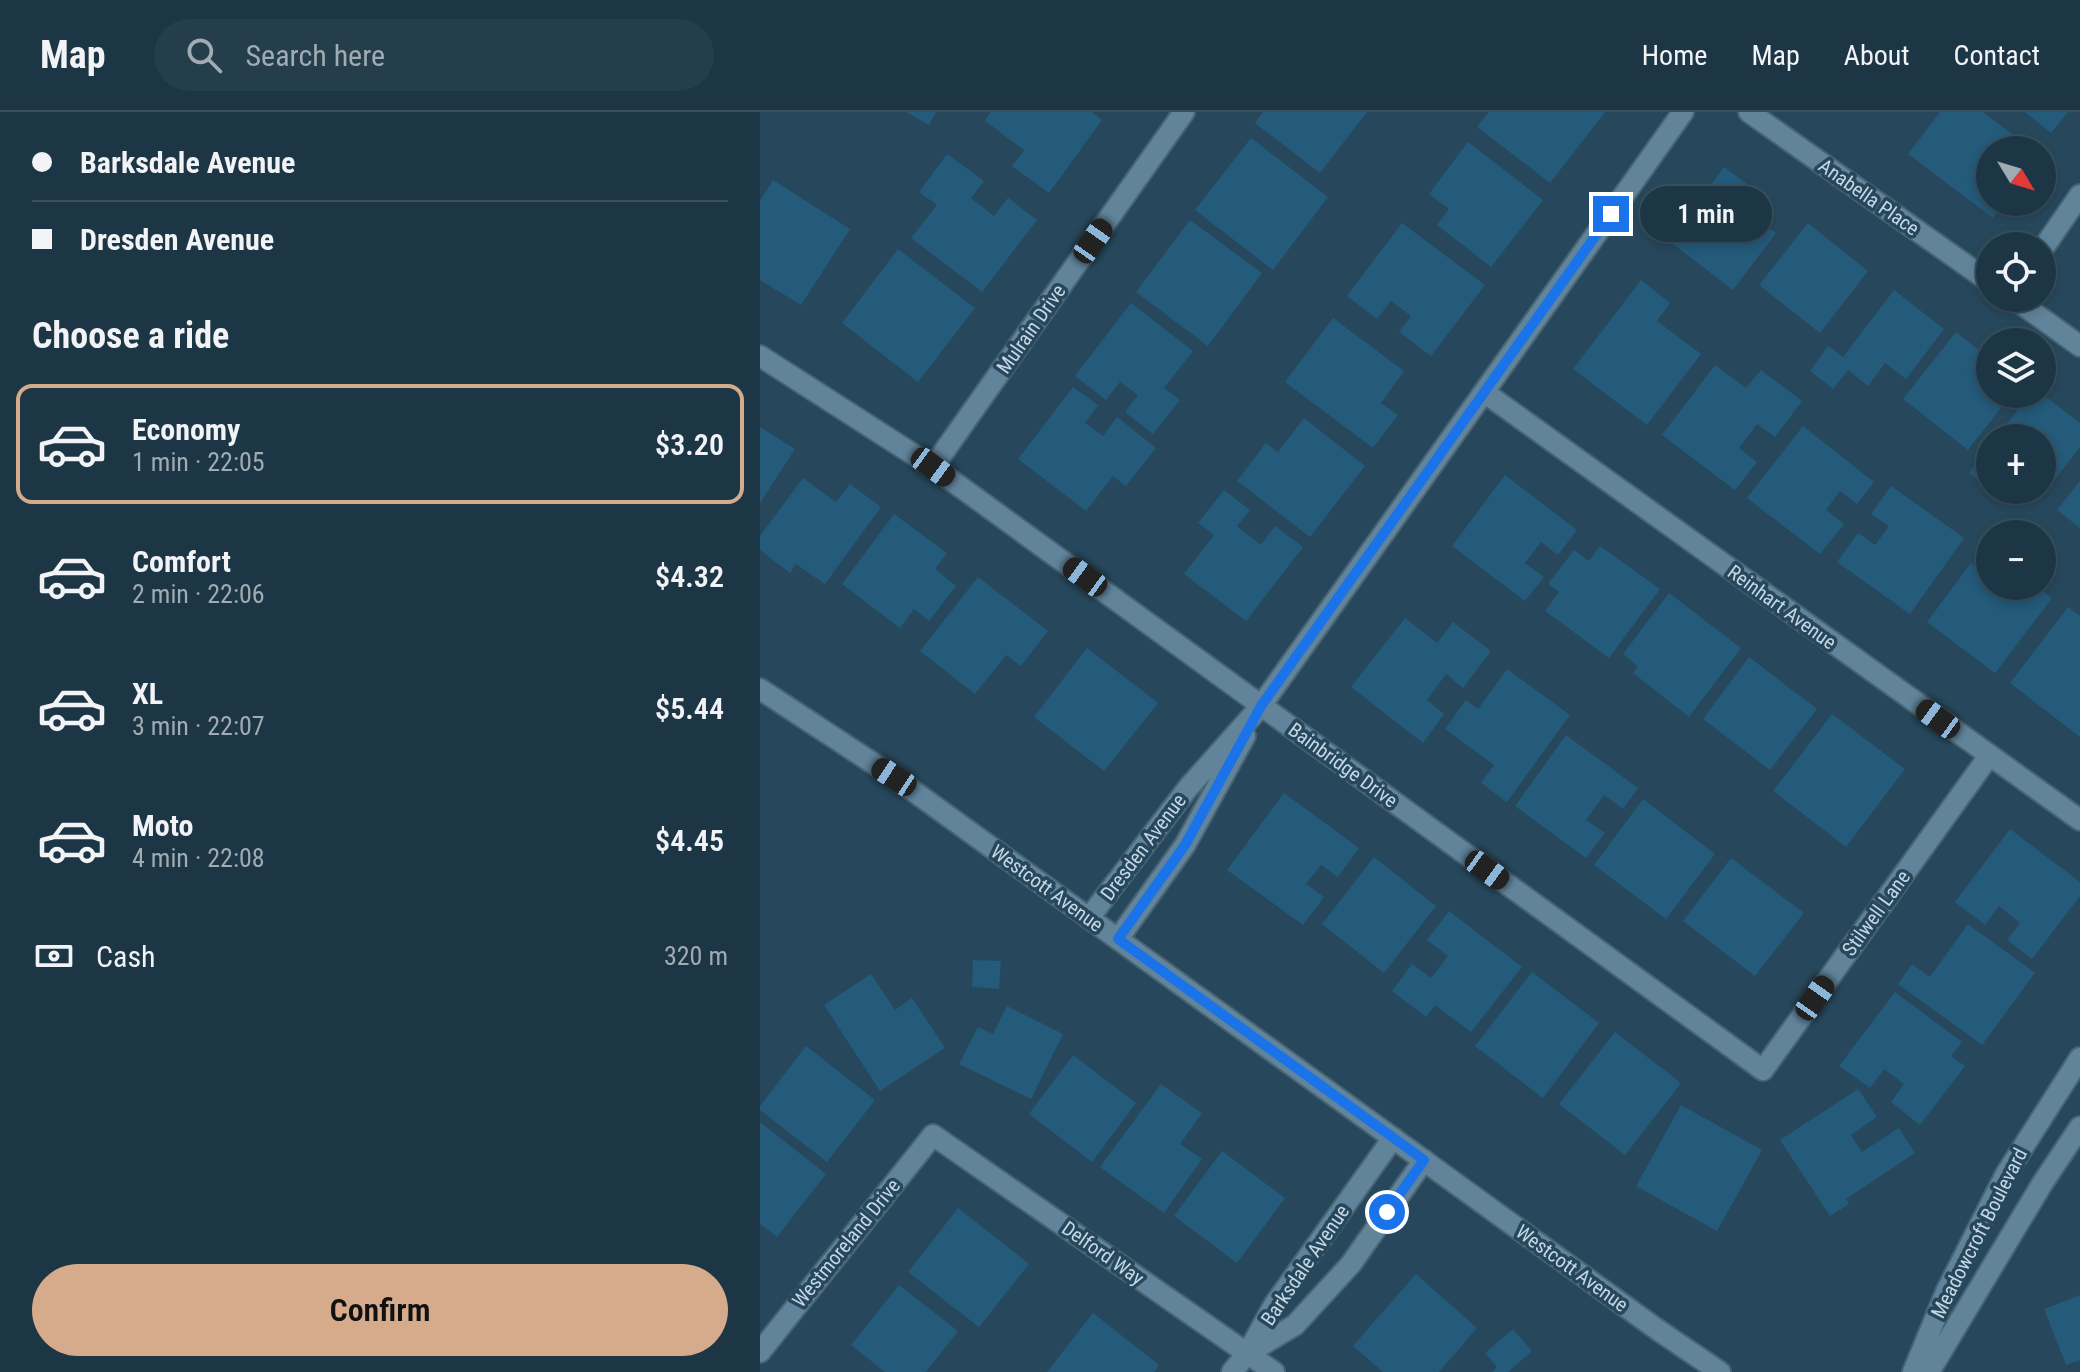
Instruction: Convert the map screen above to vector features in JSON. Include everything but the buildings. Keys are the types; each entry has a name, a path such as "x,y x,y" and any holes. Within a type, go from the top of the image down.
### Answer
{"street":[{"name":"Dresden Avenue","path":"1089,918 1188,788 1261,706 1683,112"},
{"name":"Anabella Place","path":"1749,112 1976,272"},
{"name":"Mulrain Drive","path":"933,467 1181,113"},
{"path":"2054,232 2080,195"},
{"path":"2033,312 2080,346"},
{"name":"Bainbridge Drive","path":"760,356 933,467 1763,1070"},
{"name":"Reinhart Avenue","path":"1484,392 2080,820"},
{"name":"Westcott Avenue","path":"760,689 894,777 1720,1372"},
{"name":"Dresden Avenue","path":"1118,939 1185,845 1261,706"},
{"name":"Stilwell Lane","path":"1763,1070 1989,756"},
{"name":"Meadowcroft Boulevard","path":"1913,1372 1947,1290 2006,1174 2080,1058"},
{"name":"Meadowcroft Boulevard","path":"1929,1372 2042,1184 2080,1127"},
{"name":"Westmoreland Drive","path":"760,1352 933,1135"},
{"name":"Delford Way","path":"933,1135 1274,1372"},
{"name":"Barksdale Avenue","path":"1232,1372 1247,1354 1274,1305 1393,1138"},
{"name":"Barksdale Avenue","path":"1247,1354 1295,1325 1351,1264 1424,1160"}],"route":[{"path":"1387,1212 1424,1160 1118,939 1185,845 1261,706 1611,214"}]}
